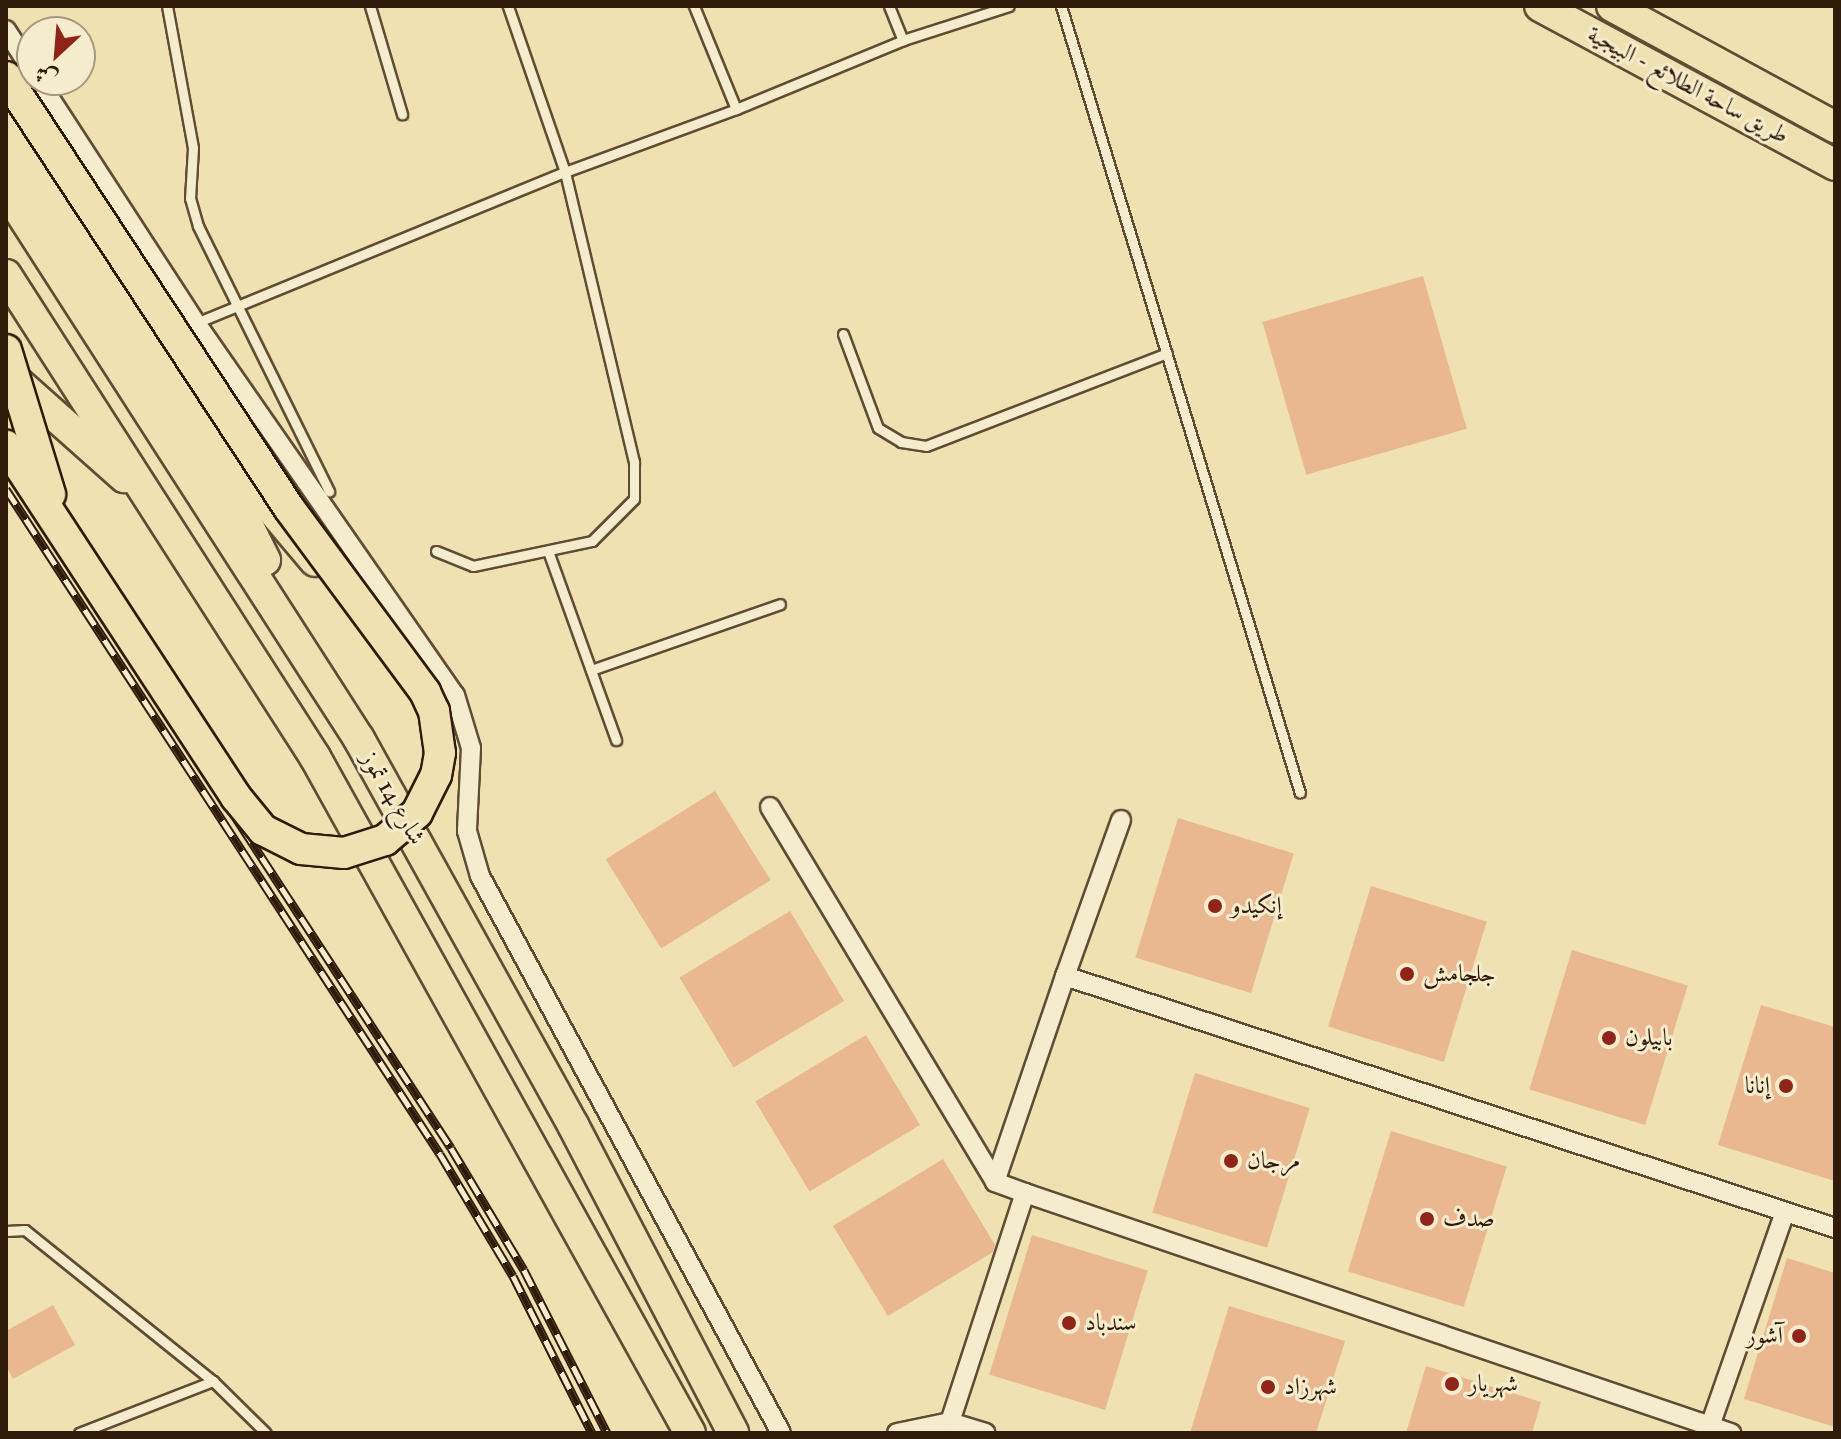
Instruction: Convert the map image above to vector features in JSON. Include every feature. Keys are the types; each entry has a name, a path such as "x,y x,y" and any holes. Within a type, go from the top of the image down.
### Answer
{"main road":[{"name":"طريق ساحة الطلائع - البيجية","path":"1540,6 1835,165"},
{"name":"طريق ساحة الطلائع - البيجية","path":"1612,6 1835,127"},
{"path":"6,77 289,508 386,634 434,711 440,753 432,785 417,813 385,840 344,853 301,849 272,836 248,814 6,445"},
{"path":"6,111 266,508 386,634"},
{"path":"6,150 244,518 329,691"},
{"name":"شارع 14 تموز","path":"6,190 329,691 443,884 733,1433"},
{"name":"شارع 14 تموز","path":"6,275 176,535 395,895 690,1433"},
{"path":"6,350 58,517 87,569"},
{"path":"6,372 136,488 176,535"}],"street":[{"path":"48,96 196,323 455,695 469,739 467,831 480,876 781,1433"},
{"path":"770,807 995,1182 1731,1433"},
{"path":"995,1182 1121,820"},
{"path":"1065,976 1835,1228"},
{"path":"950,1422 1025,1193"},
{"path":"1710,1426 1785,1212"},
{"path":"897,1433 950,1422 985,1433"}],"lane":[{"path":"167,6 193,148 190,198 235,307 329,491"},
{"path":"370,6 402,114"},
{"path":"436,551 473,566 592,541 629,510 635,486 634,462 565,172 508,6"},
{"path":"694,6 736,109"},
{"path":"889,6 903,40"},
{"path":"196,323 565,172 736,109 903,40 1009,6"},
{"path":"1061,6 1300,793"},
{"path":"843,334 878,428 901,442 926,446 1167,353"},
{"path":"548,551 616,740"},
{"path":"591,670 780,604"},
{"path":"6,1231 25,1230 213,1381 266,1433"},
{"path":"79,1433 213,1381"}],"building":[{"path":"1423,276 1467,429 1306,475 1262,322"},
{"path":"715,791 771,880 661,948 606,859"},
{"name":"إنكيدو","path":"1178,818 1294,853 1251,993 1135,958"},
{"name":"جلجامش","path":"1371,886 1487,921 1444,1062 1328,1027"},
{"path":"790,911 844,1001 734,1067 679,977"},
{"name":"بابيلون","path":"1572,950 1688,985 1645,1125 1529,1090"},
{"name":"إنانا","path":"1761,1005 1835,1027 1835,1181 1718,1145"},
{"path":"866,1035 920,1125 810,1191 755,1101"},
{"name":"مرجان","path":"1195,1073 1310,1108 1267,1248 1152,1213"},
{"name":"صدف","path":"1391,1131 1507,1166 1464,1307 1348,1272"},
{"path":"943,1159 995,1245 993,1252 888,1316 833,1226"},
{"name":"سندباد","path":"1032,1235 1148,1270 1105,1410 989,1375"},
{"name":"آشور","path":"1787,1258 1835,1273 1835,1427 1744,1399"},
{"path":"53,1305 75,1345 13,1379 6,1366 6,1331"},
{"name":"شهرزاد","path":"1229,1306 1345,1341 1316,1433 1190,1433"},
{"name":"شهريار","path":"1426,1366 1541,1402 1532,1433 1406,1433"}],"railway":[{"path":"6,465 451,1148 524,1270 607,1433"},
{"path":"6,489 440,1154 513,1276 592,1433"}],"place":[{"name":"إنكيدو","path":"1215,906"},
{"name":"جلجامش","path":"1407,974"},
{"name":"بابيلون","path":"1609,1038"},
{"name":"إنانا","path":"1786,1086"},
{"name":"مرجان","path":"1231,1161"},
{"name":"صدف","path":"1427,1219"},
{"name":"سندباد","path":"1069,1323"},
{"name":"آشور","path":"1799,1336"},
{"name":"شهريار","path":"1452,1384"},
{"name":"شهرزاد","path":"1268,1387"}]}
